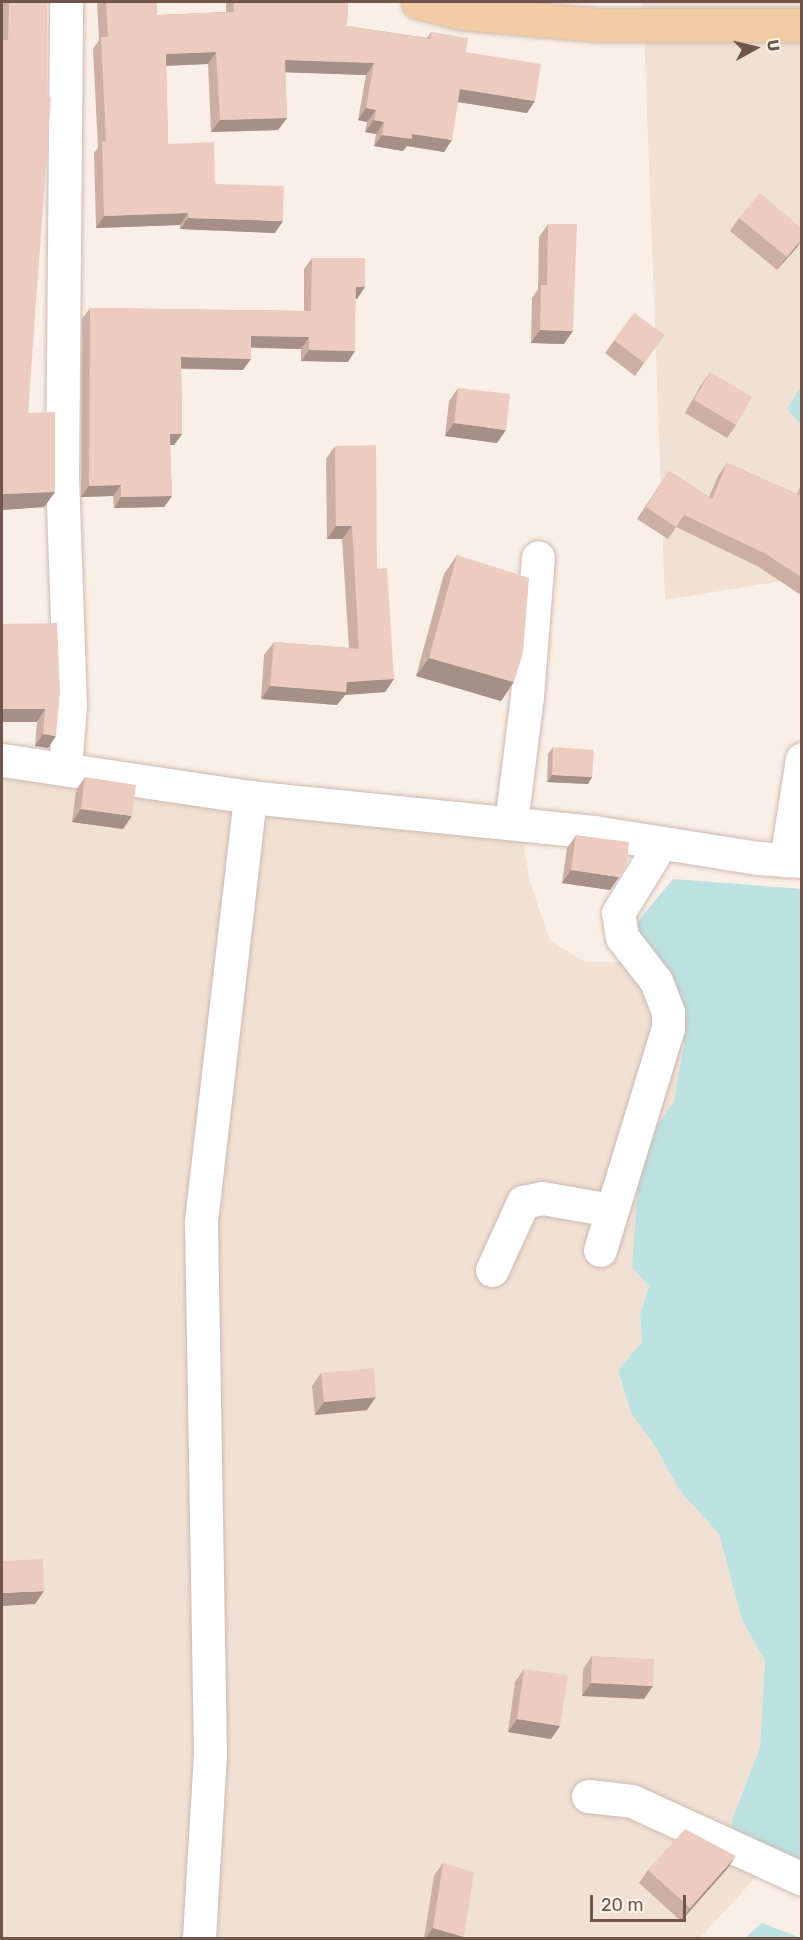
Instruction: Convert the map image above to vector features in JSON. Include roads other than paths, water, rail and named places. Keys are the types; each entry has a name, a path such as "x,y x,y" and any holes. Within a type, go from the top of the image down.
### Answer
{"main road":[{"path":"418,2 462,13 599,25 801,24"}],"street":[{"path":"65,769 70,705 62,479 66,2"},
{"path":"511,823 527,696 538,557"},
{"path":"2,760 249,797 511,823 654,852 794,860 801,759"},
{"path":"199,1938 210,1754 201,1221 249,797"},
{"path":"600,1250 668,1028 668,1012 656,981 620,930 618,913 654,852"},
{"path":"492,1270 523,1202 542,1198 612,1210"},
{"path":"588,1796 632,1802 801,1880"}],"water":[{"path":"801,387 801,425 787,409"},
{"path":"673,879 801,889 801,1869 733,1842 732,1820 760,1747 765,1661 742,1620 719,1534 680,1491 655,1446 631,1413 618,1370 642,1342 640,1314 649,1286 632,1267 638,1185 651,1135 674,1101 684,1044 668,990 629,932"},
{"path":"762,1923 801,1938 745,1938"}]}
